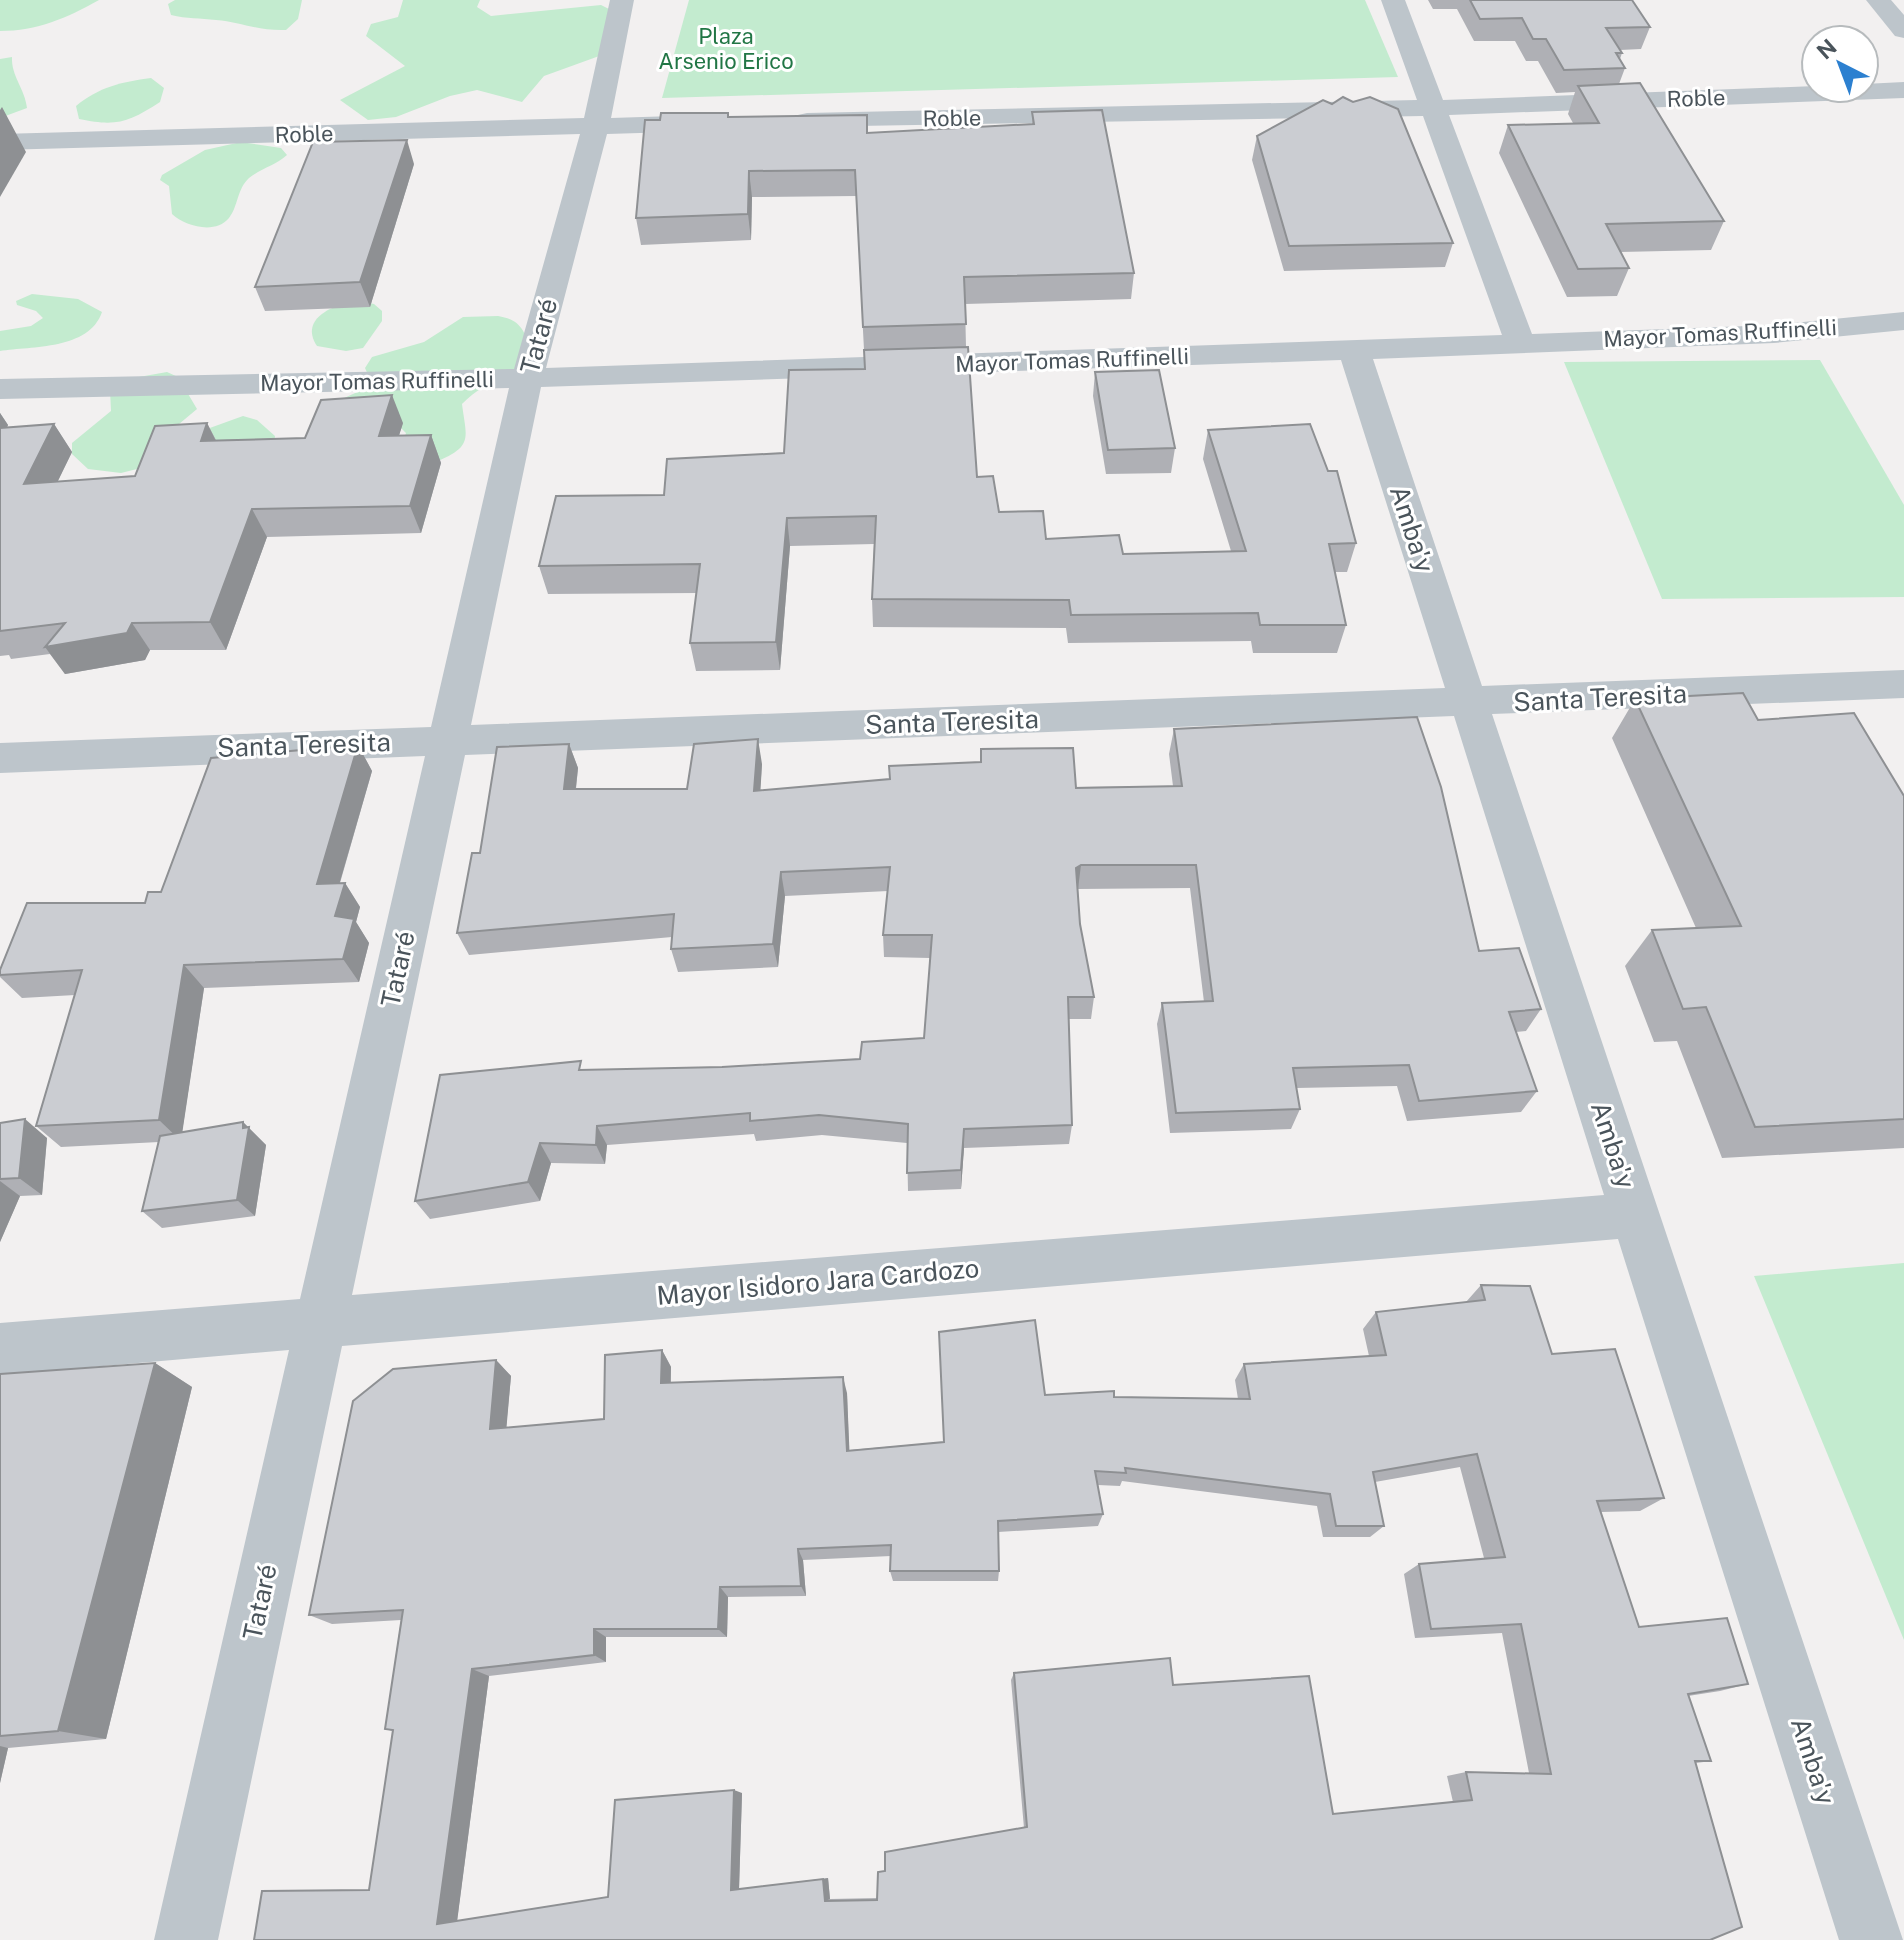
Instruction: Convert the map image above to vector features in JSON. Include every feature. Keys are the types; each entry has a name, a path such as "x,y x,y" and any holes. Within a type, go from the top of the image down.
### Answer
{"street":[{"name":"Tataré","path":"186,1940 527,378 596,125 622,0"},
{"path":"1393,0 1430,108 1520,342"},
{"path":"1878,0 1904,31"},
{"name":"Roble","path":"785,121 1430,108 1904,90"},
{"name":"Roble","path":"0,142 738,122"},
{"name":"Mayor Tomas Ruffinelli","path":"0,389 527,378 1354,350 1774,334 1904,321"},
{"name":"Amba'y","path":"1354,350 1871,1940"},
{"name":"Santa Teresita","path":"0,758 1468,704 1904,684"},
{"name":"Mayor Isidoro Jara Cardozo","path":"0,1349 1635,1215"}],"green space":[{"path":"0,0 99,0 51,22 27,29 0,31"},
{"path":"175,0 302,0 298,19 286,30 171,15 168,4"},
{"path":"403,0 480,0 477,7 491,16 601,5 619,14 613,51 544,76 522,102 477,90 450,96 396,117 368,120 340,100 405,66 366,36 371,24 398,17"},
{"name":"Plaza Arsenio Erico","path":"689,0 1365,0 1398,77 662,98"},
{"path":"12,57 27,108 0,118 0,59"},
{"path":"151,78 164,88 160,102 149,109 122,121 103,123 79,119 76,106 93,94 120,84"},
{"path":"241,142 281,148 287,155 249,178 242,187 232,214 223,223 200,227 172,214 169,186 160,180 162,175 205,150"},
{"path":"32,294 78,299 102,312 95,324 72,340 0,351 0,331 31,326 43,318 36,311 17,305 16,301"},
{"path":"359,301 374,304 382,311 382,321 363,348 346,351 317,346 312,336 316,320 340,305"},
{"path":"498,316 512,320 521,328 532,353 462,404 465,439 450,456 438,461 401,447 406,433 397,424 331,404 364,389 369,377 365,368 372,357 424,342 463,317"},
{"path":"1820,360 1904,505 1904,597 1662,599 1564,362"},
{"path":"167,372 178,377 197,409 167,434 141,468 121,473 88,469 72,454 72,443 111,411 110,390 122,380"},
{"path":"243,416 257,420 275,436 273,453 242,495 207,429"},
{"path":"1904,1263 1904,1640 1754,1276"}],"building":[{"path":"1470,0 1632,0 1650,27 1606,28 1622,53 1616,53 1625,68 1564,70 1546,39 1533,39 1522,18 1480,19"},
{"path":"1640,83 1724,221 1606,224 1629,268 1578,269 1508,125 1599,123 1578,86"},
{"path":"1343,97 1353,102 1370,97 1398,109 1453,243 1289,246 1257,136 1323,100 1332,104"},
{"path":"1102,110 1134,273 964,277 966,324 863,327 855,170 749,171 748,214 636,218 645,120 660,120 661,113 728,113 728,117 867,115 867,133 1034,124 1032,112"},
{"path":"407,140 360,282 255,287 313,142"},
{"path":"968,347 977,477 993,476 999,512 1043,511 1046,539 1119,535 1123,554 1246,551 1208,430 1310,424 1328,471 1337,471 1356,543 1329,544 1346,625 1260,625 1258,613 1071,615 1069,600 872,599 876,516 787,518 776,642 690,643 700,564 539,566 556,496 664,495 667,459 784,453 789,370 865,369 864,350"},
{"path":"1159,370 1175,448 1108,450 1095,372"},
{"path":"392,395 379,436 431,435 410,506 252,509 210,622 132,623 127,633 45,647 65,623 0,631 0,428 54,424 24,484 135,476 155,426 207,423 201,441 305,438 321,400"},
{"path":"1743,693 1758,720 1854,713 1904,796 1904,1119 1755,1127 1706,1007 1683,1009 1652,930 1741,926 1635,699"},
{"path":"1417,717 1441,787 1479,951 1519,948 1541,1009 1509,1012 1537,1091 1419,1101 1409,1065 1293,1068 1300,1109 1176,1113 1162,1003 1213,1001 1196,865 1081,865 1076,868 1080,924 1094,997 1068,997 1072,1125 964,1129 961,1170 907,1173 908,1124 819,1115 750,1121 750,1113 597,1126 596,1145 540,1143 528,1182 415,1201 440,1075 581,1061 579,1070 722,1067 860,1059 862,1042 924,1038 932,935 883,935 890,867 781,872 773,944 671,949 674,914 457,933 472,853 480,853 497,747 569,744 564,789 687,789 694,744 758,739 754,791 890,779 889,766 981,762 981,749 1073,748 1076,788 1182,786 1174,729"},
{"path":"358,745 317,884 345,883 335,916 354,919 343,959 184,965 159,1120 36,1126 82,970 0,975 27,903 145,903 148,892 161,892 211,758"},
{"path":"25,1119 19,1178 0,1179 0,1123"},
{"path":"243,1122 243,1128 249,1127 237,1200 142,1211 160,1136"},
{"path":"1481,1285 1530,1286 1552,1354 1615,1349 1664,1498 1597,1501 1639,1627 1727,1618 1748,1684 1688,1694 1711,1761 1695,1761 1742,1927 1710,1940 254,1940 262,1891 369,1890 393,1730 385,1729 403,1610 309,1615 353,1401 393,1369 496,1360 490,1429 604,1419 605,1355 662,1350 661,1383 843,1377 847,1451 944,1442 939,1332 1035,1320 1045,1395 1114,1391 1114,1397 1250,1399 1244,1364 1386,1355 1376,1312 1485,1300","holes":["1477,1454 1505,1557 1419,1564 1431,1629 1521,1624 1551,1774 1466,1772 1472,1800 1333,1814 1309,1676 1173,1685 1170,1658 1014,1673 1027,1827 885,1852 885,1871 878,1872 877,1900 825,1901 823,1879 731,1890 734,1790 615,1800 608,1897 437,1924 472,1669 594,1655 594,1629 718,1629 720,1587 801,1586 798,1549 891,1545 890,1571 999,1571 998,1521 1103,1514 1095,1471 1126,1473 1125,1468 1330,1494 1336,1526 1384,1526 1373,1472"]},
{"path":"155,1363 58,1731 0,1736 0,1374"}]}
